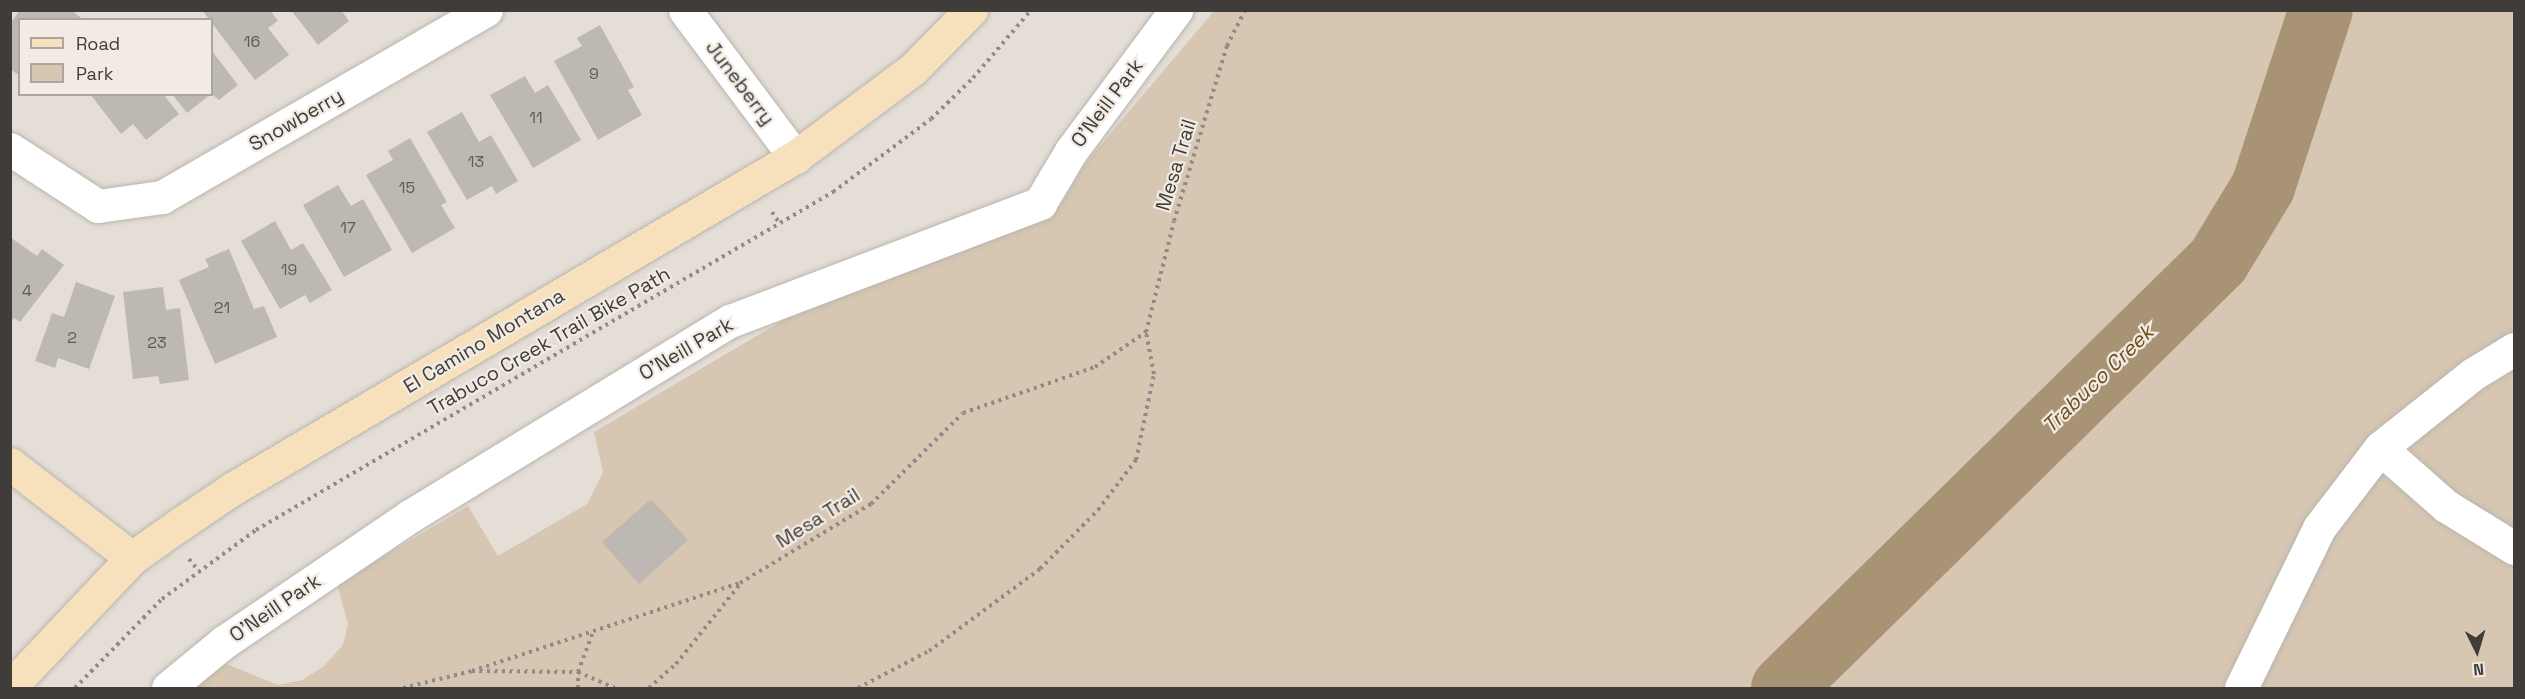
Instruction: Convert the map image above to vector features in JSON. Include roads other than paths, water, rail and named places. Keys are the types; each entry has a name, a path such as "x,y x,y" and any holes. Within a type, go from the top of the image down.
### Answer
{"street":[{"name":"Snowberry","path":"10,149 98,206 162,197 486,10"},
{"name":"Juneberry","path":"685,10 795,157"},
{"name":"El Camino Montana","path":"10,687 132,558 232,489 795,157 913,69 971,10"},
{"name":"O'Neill Park","path":"168,688 224,642 410,516 730,321 1040,203 1071,151 1176,10"},
{"path":"2241,688 2319,528 2380,448 2473,374 2514,349"},
{"path":"2380,448 2446,506 2514,548"},
{"path":"10,464 132,558"}],"waterway":[{"name":"Trabuco Creek","path":"1783,688 2218,261 2263,187 2321,10"}]}
